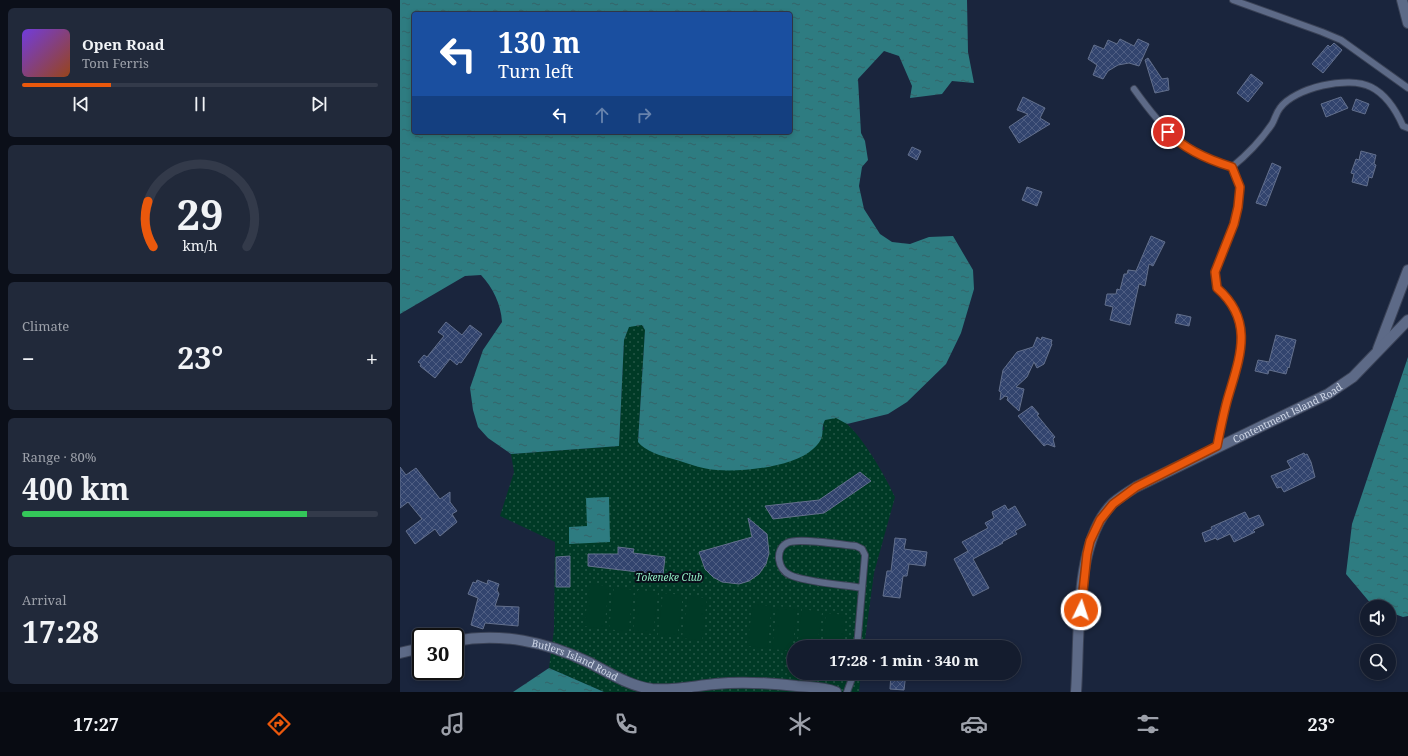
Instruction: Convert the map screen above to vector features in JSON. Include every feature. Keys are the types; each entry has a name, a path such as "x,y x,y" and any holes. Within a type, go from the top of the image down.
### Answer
{"street":[{"path":"1402,0 1408,24"},
{"path":"1376,354 1408,270"},
{"name":"Contentment Island Road","path":"1076,692 1082,588 1087,554 1090,541 1098,525 1113,504 1123,495 1136,487 1217,446 1328,394 1353,377 1408,320"},
{"name":"Butlers Island Road","path":"464,640 481,638 516,640 545,645 568,652 628,682 646,688 673,689 715,684 752,682 813,687 836,692"},
{"path":"400,653 412,650"}],"lane":[{"path":"1233,0 1341,40 1408,88"},
{"path":"1232,167 1253,150 1272,123 1280,107 1298,93 1324,86 1348,82 1370,86 1382,95 1396,110 1403,126 1408,128"},
{"path":"1134,89 1161,126 1174,139 1196,153 1232,167 1240,187 1238,207 1234,224 1215,272 1217,288 1229,300 1238,314 1241,333 1240,362 1227,402 1217,446"},
{"path":"858,640 865,556 862,549 856,546 798,541 787,543 780,550 778,558 780,565 789,575 862,588"},
{"path":"847,692 851,680"}],"green space":[{"name":"Tokeneke Club","path":"642,325 645,330 638,442 824,430 823,423 825,420 837,418 845,422 862,440 878,465 895,497 874,573 865,640 787,640 787,680 860,680 859,692 604,692 549,668 554,629 555,542 500,516 514,472 511,454 619,446 624,340 629,326"},
{"path":"590,584 609,586 604,629 584,626"},
{"path":"614,587 634,590 628,632 609,629"},
{"path":"638,590 658,592 653,634 633,632"},
{"path":"663,593 683,595 677,638 658,635"},
{"path":"688,596 707,598 702,641 682,638"},
{"path":"753,604 772,606 767,648 747,646"},
{"path":"777,606 797,609 793,640 787,640 787,650 772,649"},
{"path":"802,609 822,612 818,640 798,640"},
{"path":"826,613 846,615 843,640 823,640"}],"water":[{"path":"400,0 967,0 968,52 974,83 952,81 942,94 910,98 912,86 899,56 884,51 858,79 861,133 865,141 868,160 862,167 859,186 864,209 880,234 892,242 910,244 929,237 953,236 973,270 974,289 961,333 946,364 907,402 888,414 847,424 836,418 825,420 823,424 822,437 813,449 794,460 768,467 740,470 711,469 658,455 649,451 638,442 645,330 642,325 629,327 624,340 619,446 511,454 488,438 478,427 473,410 470,388 483,350 502,322 500,309 493,291 481,275 465,276 400,314"},
{"path":"1408,357 1408,616 1403,617 1396,614 1396,600 1368,600 1346,574 1352,524"},
{"path":"609,497 610,542 569,544 569,527 587,526 586,498"},
{"path":"549,668 604,692 513,692"}],"building":[{"path":"1120,39 1134,46 1138,39 1149,44 1139,66 1129,63 1118,65 1108,71 1103,79 1093,75 1097,65 1088,59 1094,45 1104,49 1108,40 1117,44"},
{"path":"1334,43 1342,50 1323,73 1312,64 1328,45 1330,47"},
{"path":"1148,58 1162,79 1168,78 1169,90 1155,93 1145,60"},
{"path":"1251,74 1263,83 1248,102 1237,93"},
{"path":"1023,97 1045,108 1040,118 1050,124 1019,143 1009,127 1028,114 1017,110"},
{"path":"1341,97 1348,108 1326,117 1321,104"},
{"path":"1356,99 1369,104 1365,114 1352,110"},
{"path":"912,147 921,151 917,160 908,155"},
{"path":"1361,151 1376,155 1374,164 1376,165 1372,178 1369,177 1367,186 1352,182 1354,174 1351,173 1356,159 1359,160"},
{"path":"1272,163 1281,167 1266,206 1256,203"},
{"path":"1027,187 1042,192 1037,206 1022,200"},
{"path":"1151,236 1165,242 1153,266 1149,264 1145,286 1139,284 1130,325 1110,320 1113,307 1105,305 1107,294 1116,294 1117,289 1120,290 1124,274 1127,274 1128,270 1136,271"},
{"path":"1177,314 1191,317 1189,326 1175,323"},
{"path":"446,322 462,335 470,325 482,334 461,363 459,362 457,365 450,359 435,378 420,366 421,364 418,362 424,355 427,357 444,336 438,332"},
{"path":"1276,335 1296,340 1286,374 1269,370 1268,374 1255,371 1258,360 1269,362"},
{"path":"1037,337 1041,340 1042,337 1052,340 1052,344 1044,364 1037,368 1034,362 1027,377 1016,387 1024,389 1019,411 1007,400 1008,397 1005,396 1000,400 1001,392 999,391 1003,370 1017,352 1033,347"},
{"path":"1032,406 1039,414 1037,415 1055,437 1053,439 1055,447 1047,444 1044,446 1018,416"},
{"path":"1304,453 1305,455 1307,454 1311,462 1315,477 1284,492 1281,487 1277,488 1271,476 1291,468 1287,461"},
{"path":"400,467 406,475 416,468 440,499 450,492 450,502 457,511 452,514 457,522 440,536 435,529 415,544 406,531 422,519 408,502 400,508"},
{"path":"860,472 871,481 824,513 773,519 765,506 819,500"},
{"path":"1005,505 1008,510 1015,506 1026,525 1015,531 1017,534 1002,542 1003,543 973,559 989,588 973,596 954,559 968,551 962,542 988,528 985,523 994,518 992,512"},
{"path":"1245,512 1249,519 1259,515 1264,525 1253,530 1255,532 1234,542 1230,534 1217,540 1216,538 1205,542 1202,533 1212,529 1211,527"},
{"path":"748,518 767,534 769,553 766,564 759,574 749,581 739,584 722,582 713,577 705,569 699,552 752,537"},
{"path":"895,538 906,539 904,549 927,552 925,566 909,564 907,576 903,576 900,598 883,596 887,571 891,571"},
{"path":"618,547 634,549 633,553 665,557 663,575 588,566 588,554 618,554"},
{"path":"570,556 570,587 556,587 556,557"},
{"path":"477,580 487,584 488,580 499,584 497,590 499,594 495,606 519,607 518,626 485,623 483,629 471,625 478,598 468,594 473,582 476,583"},
{"path":"891,680 905,680 904,690 890,689"}],"route":[{"path":"1081,610 1081,595 1087,554 1090,541 1100,520 1113,504 1123,495 1217,446 1227,402 1240,362 1241,333 1238,314 1229,300 1217,288 1215,272 1234,224 1238,207 1240,187 1232,167 1196,153 1174,139 1168,132"}]}
